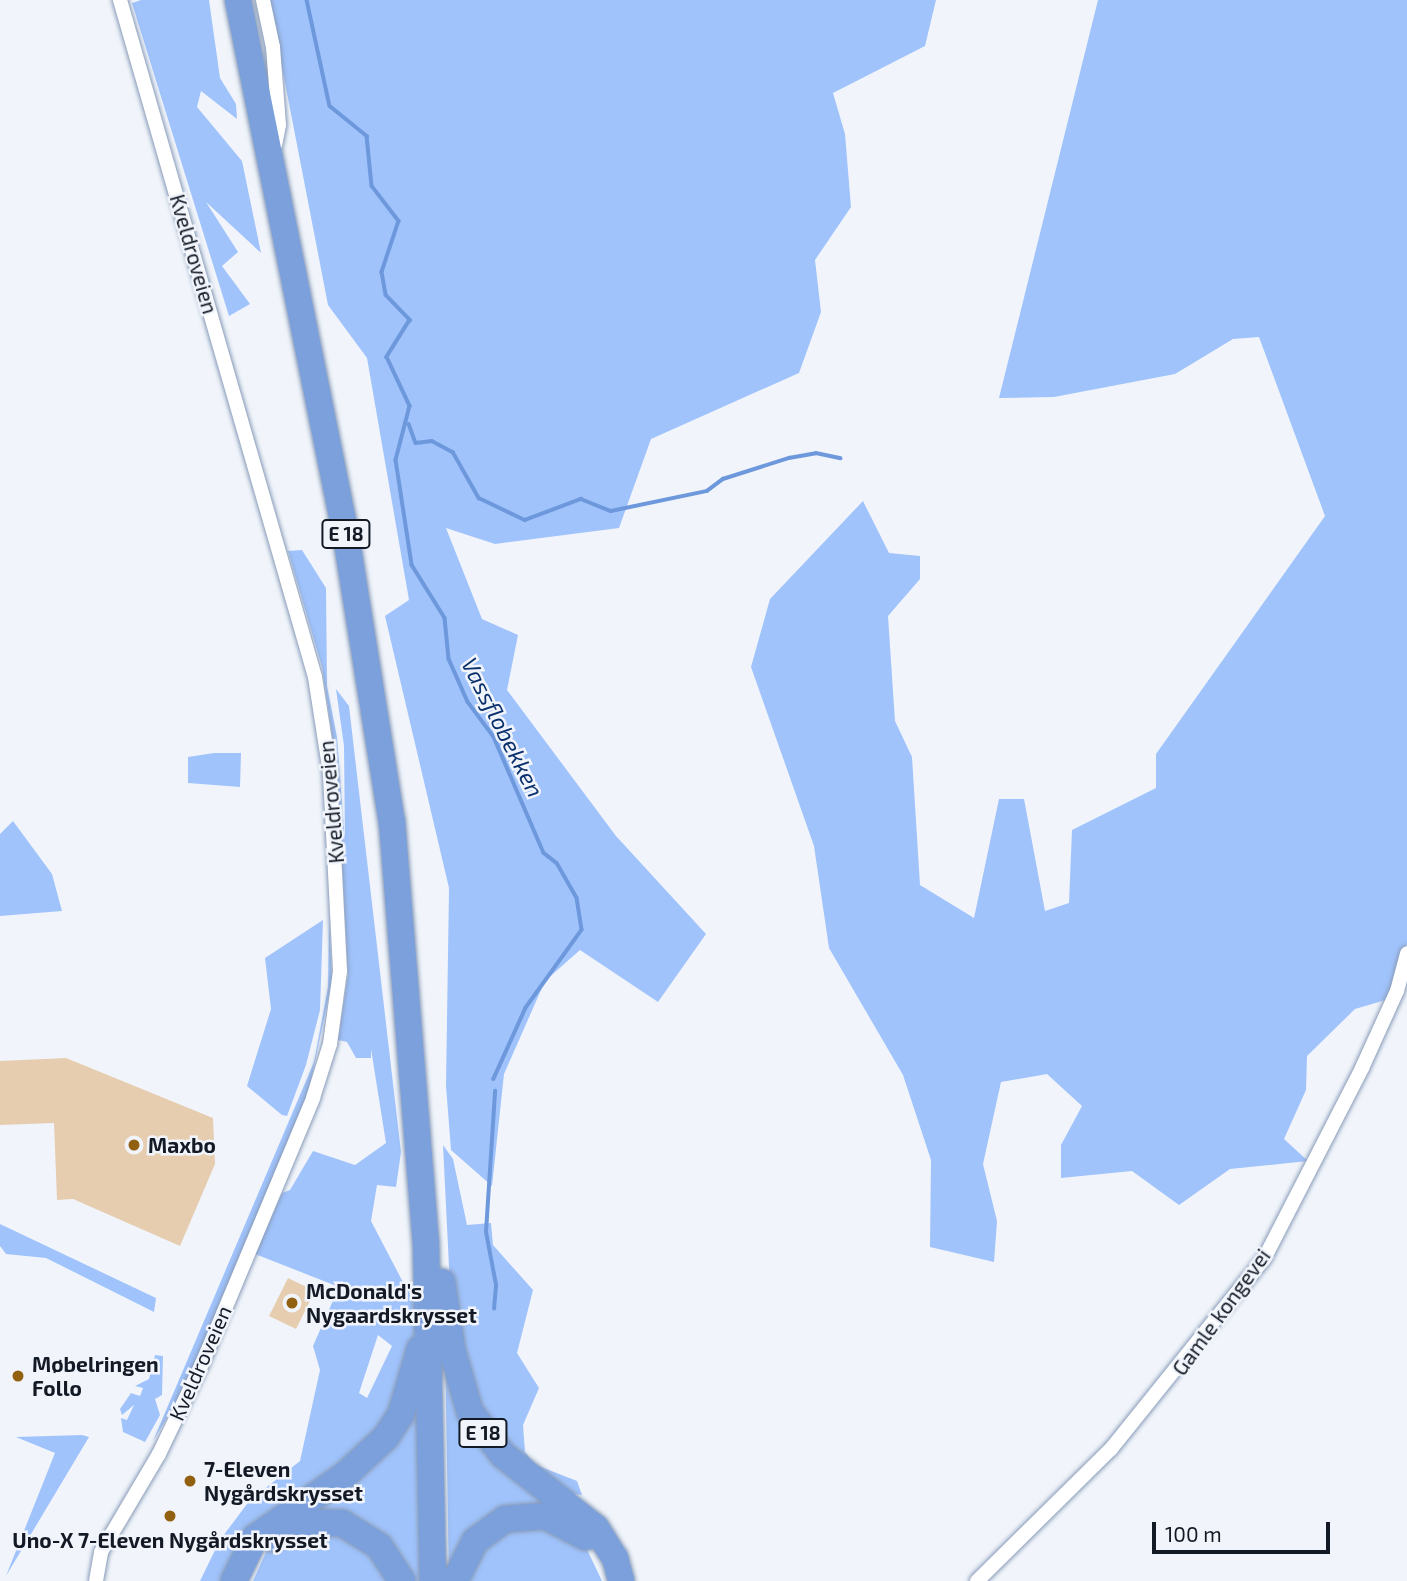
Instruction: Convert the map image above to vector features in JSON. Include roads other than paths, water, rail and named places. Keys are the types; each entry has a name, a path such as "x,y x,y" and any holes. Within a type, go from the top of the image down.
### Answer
{"highway":[{"name":"E 18","path":"238,0 346,536 382,755 410,999 427,1267 433,1581"},
{"name":"E 18","path":"247,0 333,423 388,739 419,1000 434,1232 440,1581"},
{"name":"E 18","path":"434,1232 452,1350 470,1412 503,1455 596,1528 615,1558 621,1581"},
{"name":"E 18","path":"234,1581 255,1538 369,1457 401,1414 419,1357 427,1267"},
{"path":"455,1581 475,1541 489,1528 525,1516 564,1521 583,1534 604,1563 608,1581"},
{"path":"247,1581 253,1562 281,1531 324,1520 370,1539 402,1581"}],"street":[{"name":"Kveldroveien","path":"96,1581 101,1552 159,1454 202,1364 313,1098 335,1023 340,948 330,773 315,677 120,0"},
{"path":"263,0 275,73 275,145"},
{"name":"Gamle kongevei","path":"977,1581 1111,1449 1264,1259 1362,1068 1397,991 1407,953"}],"waterway":[{"name":"Vassflobekken","path":"307,0 330,106 367,136 372,186 399,221 382,272 386,295 410,320 387,357 410,406 396,460 412,565 445,618 449,659 468,702 494,737 544,853 557,863 577,898 582,930 526,1008 494,1079"},
{"path":"409,424 416,443 432,441 453,452 479,498 525,520 581,499 611,511 707,491 723,479 789,458 816,453 840,458"},
{"name":"Vassflobekken","path":"494,1309 496,1285 486,1232 495,1091"}],"place":[{"name":"Maxbo","path":"134,1145"},
{"name":"McDonald's Nygaardskrysset","path":"292,1303"},
{"name":"Møbelringen Follo","path":"18,1376"},
{"name":"7-Eleven Nygårdskrysset","path":"190,1481"},
{"name":"Uno-X 7-Eleven Nygårdskrysset","path":"170,1516"}]}
